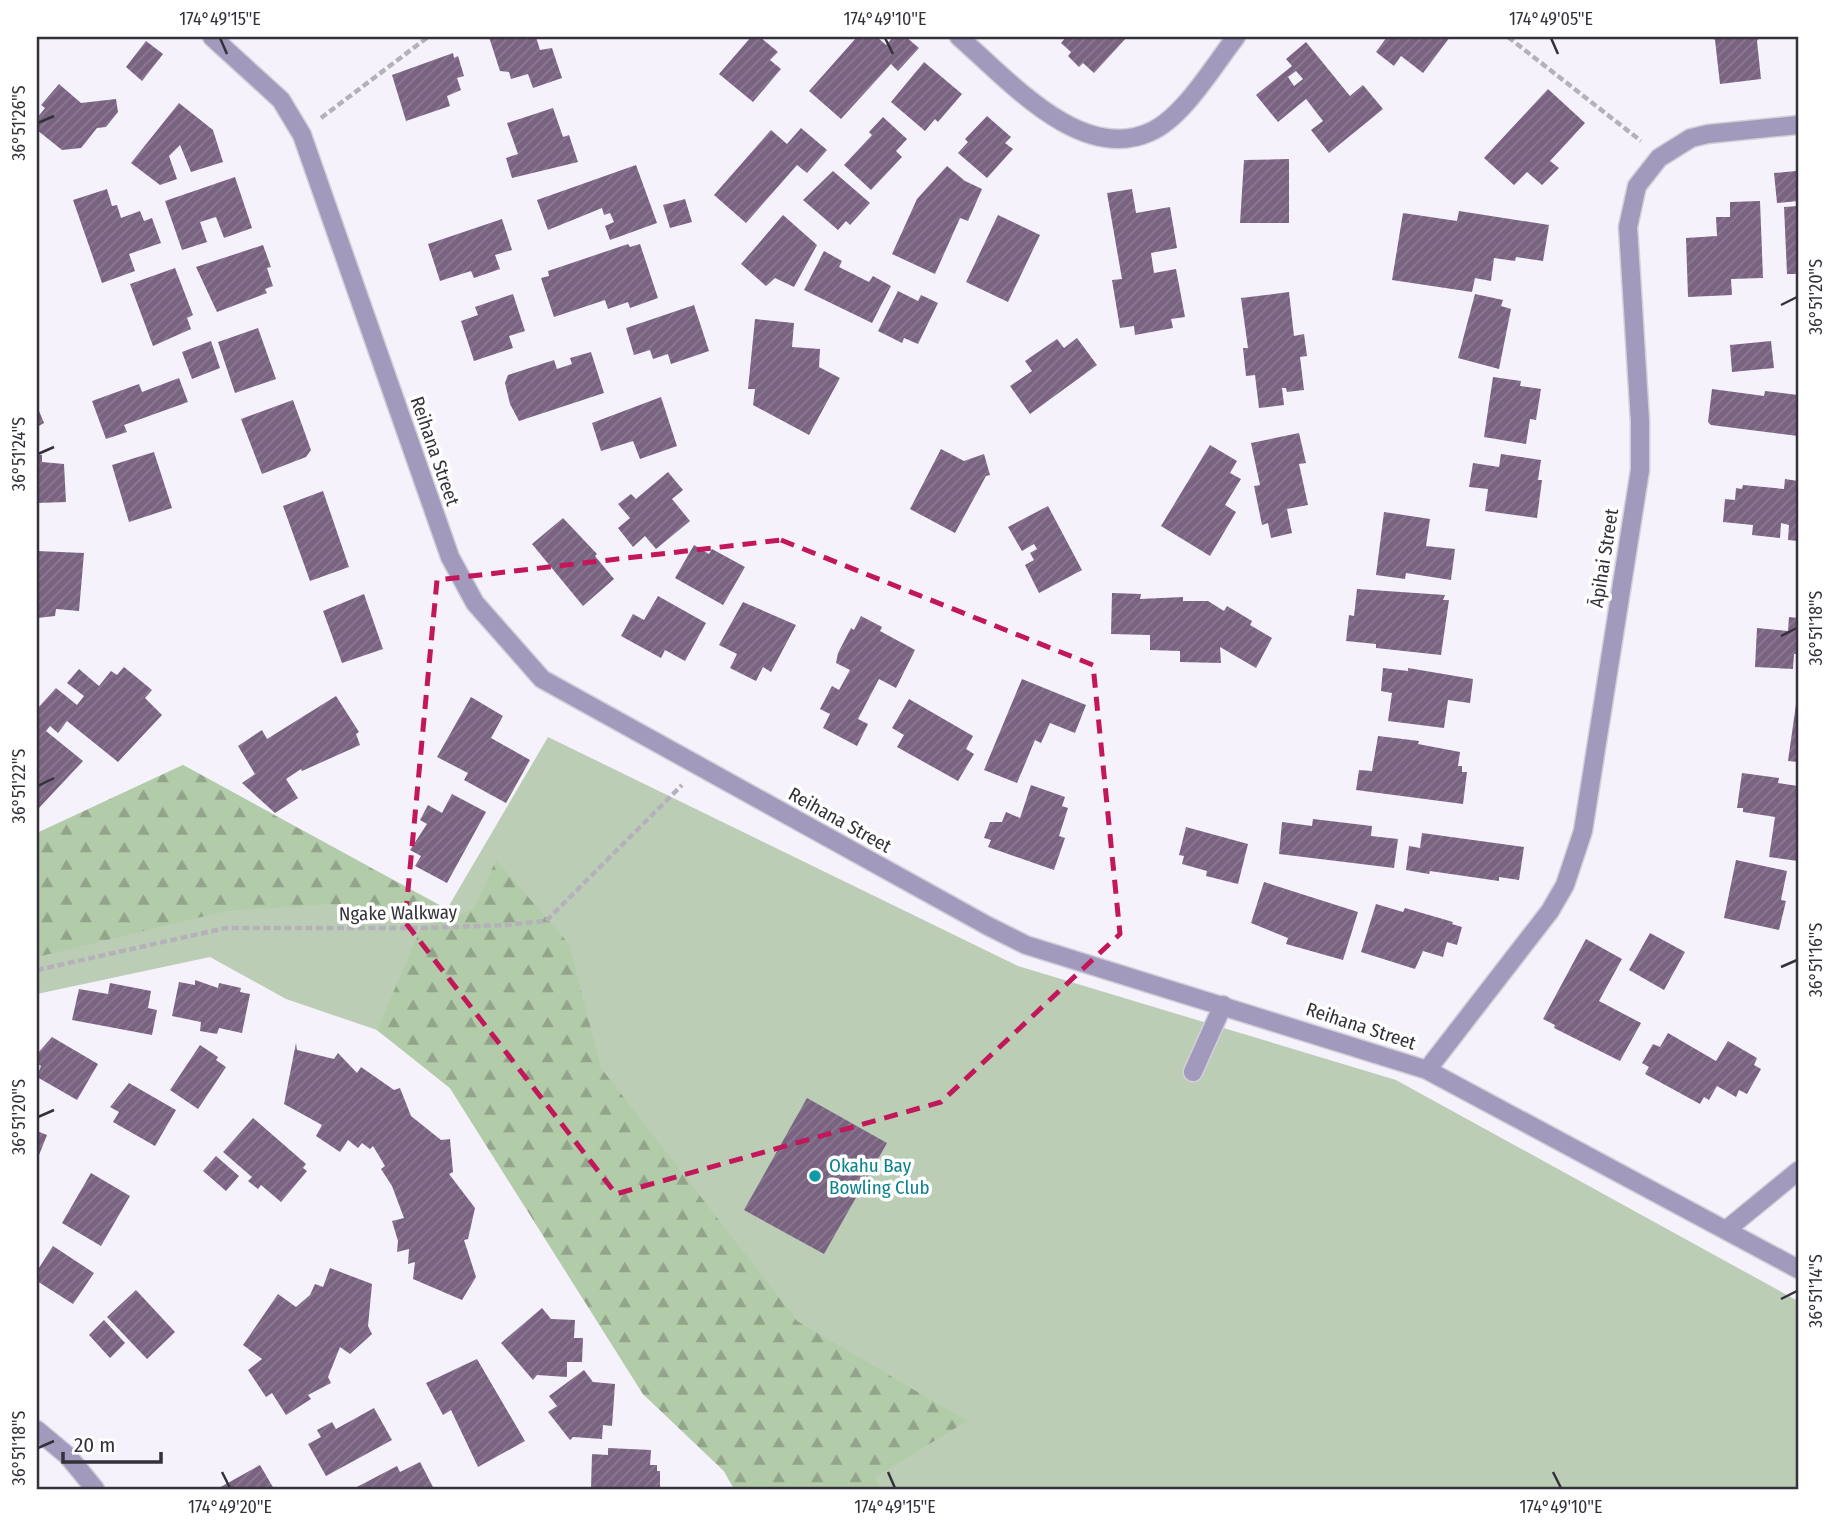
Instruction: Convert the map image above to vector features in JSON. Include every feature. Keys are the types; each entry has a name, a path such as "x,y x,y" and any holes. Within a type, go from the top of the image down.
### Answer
{"street":[{"name":"Reihana Street","path":"212,37 281,100 302,135 450,557 475,603 542,679 1026,945 1427,1070 1798,1269"},
{"path":"960,37 1054,118 1084,135 1120,137 1150,132 1179,110 1236,37"},
{"name":"Āpihai Street","path":"1427,1070 1550,911 1565,885 1583,831 1640,470 1640,421 1628,227 1637,186 1659,158 1674,146 1708,134 1798,125"},
{"path":"1193,1072 1223,1005"},
{"path":"1726,1230 1798,1171"},
{"path":"37,1430 68,1456 95,1489"}],"path":[{"path":"302,135 350,93 428,37"},
{"path":"1508,37 1629,130 1659,158"},
{"name":"Ngake Walkway","path":"37,970 226,928 433,927 506,925 546,920 701,766"}],"highlighted area":[{"path":"781,540 1093,665 1120,934 941,1102 616,1194 405,922 437,580"}],"green space":[{"path":"548,737 1018,966 1396,1080 1798,1301 1798,1489 734,1489 724,1471 643,1394 450,1088 377,1030 286,999 210,957 37,994 37,833 183,765 447,909"},
{"path":"183,765 447,910 328,904 226,911 37,957 37,833"},
{"path":"496,860 569,944 601,1068 797,1321 967,1421 875,1477 881,1489 734,1489 724,1471 643,1394 450,1088 377,1030 421,928 474,909"}],"building":[{"path":"489,37 536,37 540,50 552,48 562,78 533,88 528,74 511,79 509,72 500,71"},
{"path":"751,37 760,37 778,52 770,60 781,69 753,102 719,74"},
{"path":"857,37 877,37 886,45 893,37 906,37 919,48 898,71 891,64 841,119 809,91"},
{"path":"1066,37 1127,37 1094,73 1083,63 1079,67 1068,56 1071,52 1061,43"},
{"path":"1387,37 1450,37 1423,73 1401,56 1394,66 1376,52"},
{"path":"1711,37 1760,37 1757,41 1761,79 1720,84 1715,40"},
{"path":"146,41 163,54 142,81 126,67"},
{"path":"1306,42 1350,96 1363,85 1383,109 1329,153 1311,130 1323,121 1306,99 1278,122 1256,95 1292,66 1286,59","holes":["1296,71 1303,79 1294,86 1288,77"]},
{"path":"453,53 454,58 458,56 464,76 457,78 461,90 447,96 450,106 406,121 392,75"},
{"path":"924,62 962,94 938,122 935,119 925,131 891,102"},
{"path":"59,84 81,103 116,99 118,112 106,127 97,128 81,148 62,150 37,130 37,118 45,108 41,105"},
{"path":"1548,89 1585,123 1550,161 1559,168 1542,185 1527,172 1514,185 1484,158"},
{"path":"179,103 213,130 223,162 191,172 180,145 169,156 177,179 160,185 131,163"},
{"path":"553,108 563,137 569,135 578,162 512,178 506,158 518,154 507,123"},
{"path":"987,116 1011,137 1005,143 1013,149 987,178 958,153 968,142 965,139"},
{"path":"883,117 907,139 896,151 902,157 871,190 844,165 872,135 869,132"},
{"path":"801,128 827,150 807,173 797,165 746,223 714,195 771,130 787,144"},
{"path":"1289,159 1289,223 1240,223 1244,160"},
{"path":"636,165 657,223 610,240 605,226 614,222 610,213 604,215 602,208 548,230 537,200"},
{"path":"947,166 965,181 982,189 968,221 960,218 935,274 892,254 917,199"},
{"path":"833,171 870,203 850,225 846,221 838,230 803,200"},
{"path":"1796,171 1798,201 1777,203 1774,173"},
{"path":"235,177 252,228 224,238 216,217 200,222 207,242 182,250 165,201"},
{"path":"107,189 112,206 117,205 121,218 140,211 144,221 152,218 161,243 129,254 135,271 102,283 73,200"},
{"path":"1132,189 1136,213 1170,207 1177,248 1151,253 1154,273 1176,269 1185,317 1171,319 1173,328 1135,335 1134,326 1120,328 1112,280 1122,279 1107,193"},
{"path":"685,199 692,222 670,228 663,205"},
{"path":"1760,201 1763,278 1731,279 1732,295 1688,297 1686,238 1717,236 1716,217 1730,217 1730,202"},
{"path":"1798,206 1798,274 1787,274 1784,207"},
{"path":"1459,211 1549,225 1543,261 1516,257 1515,261 1494,258 1491,281 1475,278 1472,292 1392,280 1403,213 1457,221"},
{"path":"783,215 817,245 794,287 775,278 766,286 741,264"},
{"path":"998,215 1040,235 1008,302 966,282"},
{"path":"502,219 512,250 495,255 500,269 474,278 471,271 440,281 428,244"},
{"path":"628,244 630,247 640,244 658,298 630,308 628,302 608,309 605,300 554,317 541,278 549,276 548,271"},
{"path":"263,245 271,267 267,268 273,286 265,289 267,293 217,312 196,267"},
{"path":"824,251 842,261 839,267 869,282 873,276 891,286 872,323 804,290"},
{"path":"175,268 193,315 187,318 191,329 153,346 130,284"},
{"path":"898,291 918,301 921,295 938,303 918,344 904,338 902,343 878,331"},
{"path":"1289,292 1294,336 1304,334 1307,356 1300,357 1304,390 1287,392 1286,388 1282,388 1284,405 1259,408 1255,375 1246,376 1243,348 1248,348 1241,298"},
{"path":"513,294 525,331 509,336 513,348 474,361 461,321 478,315 475,307"},
{"path":"1475,294 1503,300 1501,306 1511,309 1499,369 1458,358"},
{"path":"694,305 709,351 671,364 668,354 653,359 650,350 634,355 626,328"},
{"path":"755,319 794,323 792,347 820,349 819,367 840,378 809,435 753,405 755,389 748,389"},
{"path":"258,328 276,379 235,393 218,342"},
{"path":"1077,338 1097,365 1030,414 1010,386 1032,371 1025,361 1057,339 1064,348"},
{"path":"211,341 220,368 192,379 182,352"},
{"path":"1771,341 1774,368 1732,372 1730,345"},
{"path":"591,352 604,393 519,421 510,404 505,383 508,375 554,360 557,369 572,364 570,358"},
{"path":"1493,377 1521,381 1520,386 1541,389 1536,420 1530,419 1526,444 1484,437"},
{"path":"179,378 188,402 124,425 127,432 106,439 92,401 139,384 142,392"},
{"path":"1712,389 1764,396 1765,391 1798,395 1798,436 1711,425 1708,422"},
{"path":"661,397 677,446 640,459 633,441 601,451 592,423"},
{"path":"293,400 311,450 306,457 262,474 241,419"},
{"path":"37,406 44,423 37,427"},
{"path":"1299,433 1306,463 1299,464 1308,505 1287,509 1292,533 1271,538 1268,523 1262,525 1254,486 1260,485 1251,443"},
{"path":"1210,445 1237,461 1230,473 1241,479 1225,505 1236,512 1210,556 1161,526"},
{"path":"941,449 964,461 984,454 990,475 986,476 955,533 910,509"},
{"path":"154,452 172,508 129,522 112,465"},
{"path":"1501,454 1541,460 1538,480 1542,480 1537,518 1485,511 1488,489 1469,487 1473,463 1499,467"},
{"path":"37,455 42,455 42,462 64,464 66,502 37,503"},
{"path":"668,472 683,490 672,499 690,521 656,549 645,536 633,547 618,528 630,518 618,504 631,494 636,499"},
{"path":"1785,479 1798,481 1798,541 1788,540 1789,525 1781,523 1780,538 1752,535 1753,525 1723,522 1725,499 1735,500 1736,488 1742,489 1743,485 1784,489"},
{"path":"323,491 349,567 310,581 283,506"},
{"path":"1048,506 1082,570 1039,593 1025,565 1034,560 1030,553 1037,549 1034,544 1022,551 1008,527"},
{"path":"1384,512 1430,519 1426,546 1455,549 1451,580 1406,573 1405,579 1376,575"},
{"path":"563,518 597,554 595,556 614,579 583,606 532,544"},
{"path":"694,545 709,554 712,549 745,567 723,605 675,578"},
{"path":"37,551 84,553 79,611 56,609 55,616 37,618"},
{"path":"1357,589 1445,595 1443,600 1449,600 1441,655 1376,648 1376,644 1346,641 1349,615 1354,616"},
{"path":"1112,593 1141,594 1140,599 1183,597 1183,601 1208,601 1224,611 1227,606 1252,621 1250,625 1272,638 1256,668 1220,647 1221,663 1180,662 1180,651 1150,650 1150,635 1111,634"},
{"path":"364,594 383,649 342,663 323,611"},
{"path":"658,596 706,623 685,661 665,650 661,658 621,636 633,614 644,620"},
{"path":"743,602 796,625 771,672 763,667 756,681 730,668 737,654 719,645"},
{"path":"861,616 882,627 880,631 915,650 896,688 879,679 858,719 868,724 857,746 823,728 830,714 820,709 832,686 839,690 850,670 836,663 838,653 851,628 854,630"},
{"path":"1789,617 1798,618 1798,654 1794,654 1793,669 1755,667 1757,628 1788,631"},
{"path":"124,667 152,690 145,698 162,715 118,762 67,721 58,733 50,726 46,731 83,761 39,808 37,709 56,688 77,705 84,696 67,683 79,669 99,686 111,671 117,675"},
{"path":"1383,668 1408,671 1408,668 1473,679 1470,703 1448,700 1444,728 1388,721 1392,693 1381,691"},
{"path":"1022,679 1086,705 1075,733 1050,723 1041,743 1035,740 1017,783 984,770"},
{"path":"336,696 359,732 356,734 360,745 302,771 301,769 286,779 298,798 275,813 242,783 255,774 238,746 262,730 267,739"},
{"path":"471,697 503,716 491,738 530,760 506,803 464,780 468,773 437,757"},
{"path":"1798,697 1798,762 1788,761"},
{"path":"909,699 973,736 966,749 974,754 958,781 897,747 904,735 892,728"},
{"path":"1378,736 1419,741 1418,744 1460,752 1458,766 1462,766 1462,772 1467,772 1463,804 1356,790 1359,770 1372,771"},
{"path":"1742,773 1779,778 1778,783 1798,786 1798,861 1769,857 1775,817 1743,812 1743,808 1737,808"},
{"path":"1031,785 1065,797 1062,806 1068,808 1059,836 1065,838 1054,870 988,847 991,840 984,838 990,822 1002,822 1006,812 1020,818"},
{"path":"452,794 486,812 447,883 415,866 421,856 410,850 427,824 420,820 428,805 442,813"},
{"path":"1313,819 1372,826 1371,836 1398,839 1394,868 1279,854 1282,822 1312,826"},
{"path":"1186,827 1248,844 1238,884 1206,876 1207,871 1182,864 1184,856 1179,855"},
{"path":"1422,833 1524,847 1519,880 1499,877 1499,881 1406,870 1409,846 1420,848"},
{"path":"1736,860 1787,871 1781,900 1786,901 1779,930 1724,918"},
{"path":"1264,882 1358,912 1343,960 1286,944 1288,938 1251,923"},
{"path":"1376,904 1403,912 1405,908 1453,922 1452,924 1462,927 1457,945 1447,942 1443,957 1423,951 1415,969 1361,952"},
{"path":"1650,933 1685,952 1664,990 1629,970"},
{"path":"1586,939 1622,959 1599,1001 1641,1023 1620,1061 1554,1028 1555,1025 1543,1019"},
{"path":"195,980 218,988 219,983 241,988 240,992 250,994 242,1033 219,1028 217,1034 200,1031 201,1022 172,1016 179,982 195,985"},
{"path":"110,983 151,991 148,1008 157,1010 152,1035 72,1020 79,989 108,994"},
{"path":"1668,1033 1716,1061 1728,1041 1757,1058 1754,1065 1761,1069 1747,1094 1739,1090 1736,1097 1717,1086 1709,1100 1704,1097 1700,1104 1645,1074 1649,1067 1642,1063 1653,1044 1660,1047"},
{"path":"52,1037 98,1064 77,1100 37,1077 41,1066 37,1063 37,1054"},
{"path":"296,1043 297,1050 334,1059 338,1053 357,1073 361,1067 394,1090 400,1088 411,1116 441,1140 450,1139 453,1172 449,1174 475,1208 468,1239 464,1240 476,1277 462,1300 413,1279 415,1262 408,1264 409,1249 397,1252 398,1241 392,1221 404,1218 392,1186 381,1169 385,1166 373,1146 370,1149 362,1143 358,1148 348,1140 340,1152 316,1136 322,1125 284,1104"},
{"path":"200,1045 218,1057 216,1060 226,1067 198,1109 170,1090"},
{"path":"129,1083 176,1110 155,1146 113,1122 119,1112 110,1107"},
{"name":"Okahu Bay Bowling Club","path":"807,1098 887,1143 824,1254 744,1210"},
{"path":"253,1118 306,1164 303,1168 307,1171 281,1202 261,1185 258,1189 248,1181 252,1177 223,1152"},
{"path":"37,1131 47,1135 37,1160"},
{"path":"216,1156 239,1176 226,1191 203,1171"},
{"path":"91,1173 130,1196 101,1246 62,1223"},
{"path":"53,1246 94,1273 73,1304 37,1281 37,1271"},
{"path":"330,1268 372,1284 368,1326 372,1334 350,1354 340,1347 328,1377 331,1383 308,1395 311,1399 286,1415 272,1393 266,1397 248,1370 262,1359 243,1345 278,1294 296,1307 310,1295 315,1284 323,1287"},
{"path":"136,1290 175,1332 147,1359 107,1317"},
{"path":"542,1308 551,1319 575,1320 574,1338 583,1338 582,1362 567,1362 567,1377 537,1375 533,1380 501,1343"},
{"path":"104,1320 125,1343 110,1358 89,1335"},
{"path":"477,1359 525,1441 478,1467 451,1410 443,1415 426,1383"},
{"path":"584,1370 593,1382 615,1384 612,1426 603,1425 602,1439 573,1437 570,1440 548,1412 557,1406 549,1396"},
{"path":"374,1408 392,1440 326,1476 308,1444 321,1437 317,1430 332,1422 336,1429"},
{"path":"608,1448 651,1450 650,1465 657,1465 657,1471 660,1471 660,1489 591,1489 592,1454 608,1455"},
{"path":"420,1462 434,1489 353,1489 397,1466 400,1472"},
{"path":"260,1465 274,1489 217,1489"}],"place":[{"name":"Okahu Bay Bowling Club","path":"815,1176"}]}
